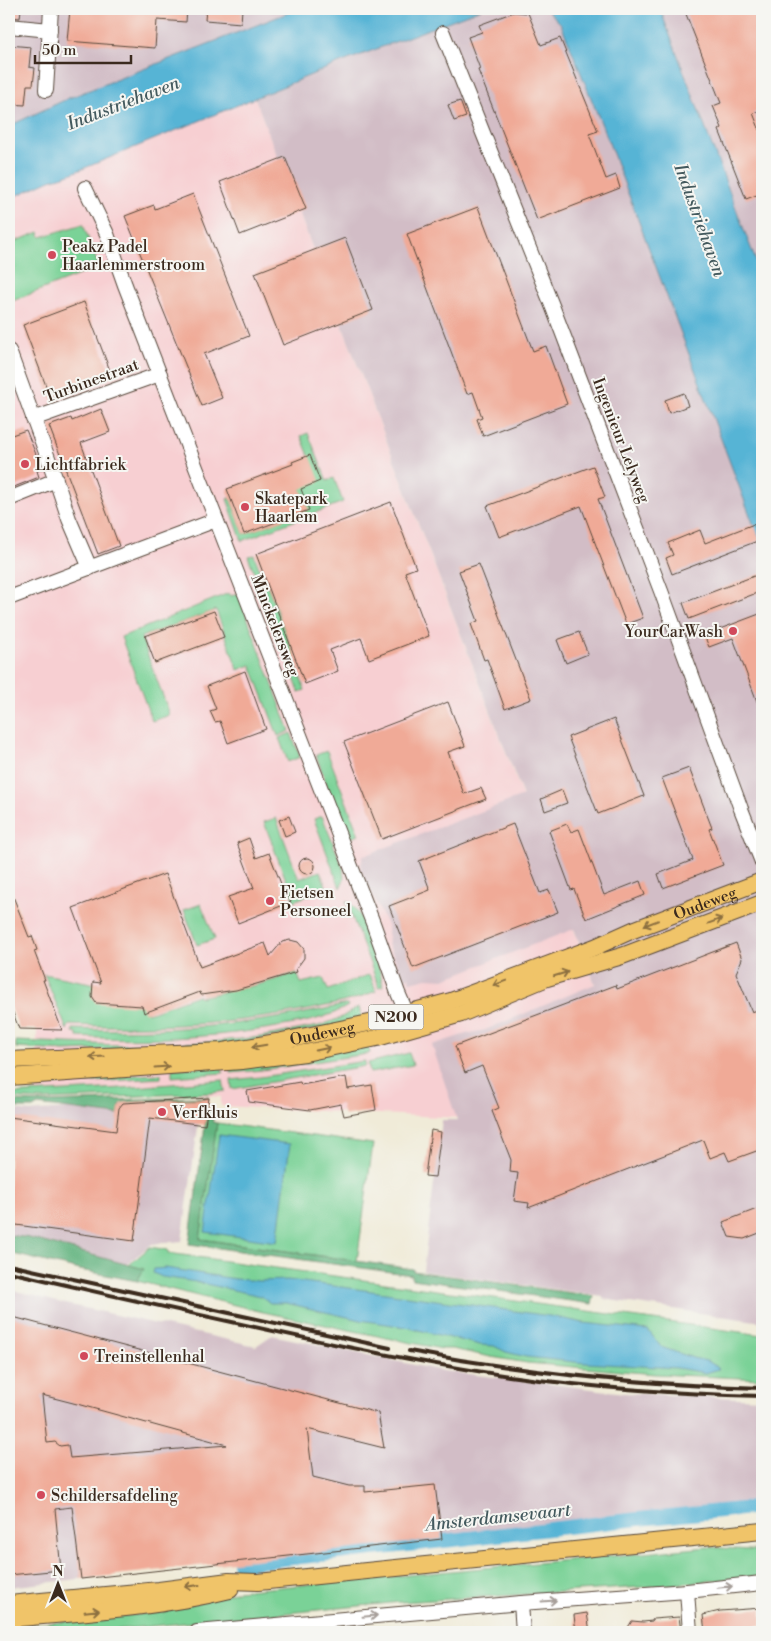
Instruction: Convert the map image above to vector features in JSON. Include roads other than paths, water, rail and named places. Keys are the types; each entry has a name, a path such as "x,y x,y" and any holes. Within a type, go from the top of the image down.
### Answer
{"main road":[{"name":"Oudeweg","path":"15,1077 223,1063 305,1052 363,1041 451,1001 762,881"},
{"name":"Oudeweg","path":"9,1060 223,1051 286,1041 366,1024 410,1021 461,1014 548,978 622,956 762,903"},
{"path":"9,1604 160,1590 229,1581 258,1582 762,1531"},
{"path":"705,1538 762,1541"},
{"path":"9,1619 161,1604 199,1598 258,1582"}],"street":[{"path":"46,90 51,9"},
{"path":"9,26 50,30"},
{"name":"Ingenieur Lelyweg","path":"443,33 553,308 762,862"},
{"name":"Minckelersweg","path":"85,188 107,234 125,285 410,1021"},
{"path":"9,351 69,519 90,568"},
{"name":"Turbinestraat","path":"33,419 160,374"},
{"path":"9,499 56,480"},
{"path":"9,598 216,520"},
{"path":"9,1060 15,1077"},
{"path":"197,1632 762,1583"},
{"path":"687,1591 690,1632"},
{"path":"520,1603 523,1632"}],"water":[{"name":"Industriehaven","path":"298,9 481,9 340,63 70,174 50,180 9,199 9,126 69,98"},
{"name":"Industriehaven","path":"547,9 660,9 762,277 762,547 606,135 561,24"},
{"path":"219,1135 290,1144 277,1242 205,1232"},
{"path":"166,1268 235,1279 259,1281 288,1280 550,1316 584,1323 648,1330 661,1347 707,1361 719,1369 706,1373 677,1368 585,1363 526,1357 506,1352 494,1346 480,1345 406,1327 360,1320 286,1303 270,1303 261,1296 162,1277 153,1273 154,1269"}],"waterway":[{"name":"Amsterdamsevaart","path":"239,1564 638,1519 762,1507"}],"railway":[{"path":"9,1265 390,1348"},
{"path":"9,1272 308,1339 475,1371 604,1387 699,1394 762,1396"},
{"path":"409,1351 497,1366 585,1377 673,1384 762,1388"}],"place":[{"name":"Peakz Padel Haarlemmerstroom","path":"52,255"},
{"name":"Lichtfabriek","path":"25,464"},
{"name":"Skatepark Haarlem","path":"245,507"},
{"name":"YourCarWash","path":"733,631"},
{"name":"Fietsen Personeel","path":"270,901"},
{"name":"Verfkluis","path":"162,1112"},
{"name":"Treinstellenhal","path":"84,1356"},
{"name":"Schildersafdeling","path":"41,1495"}]}
